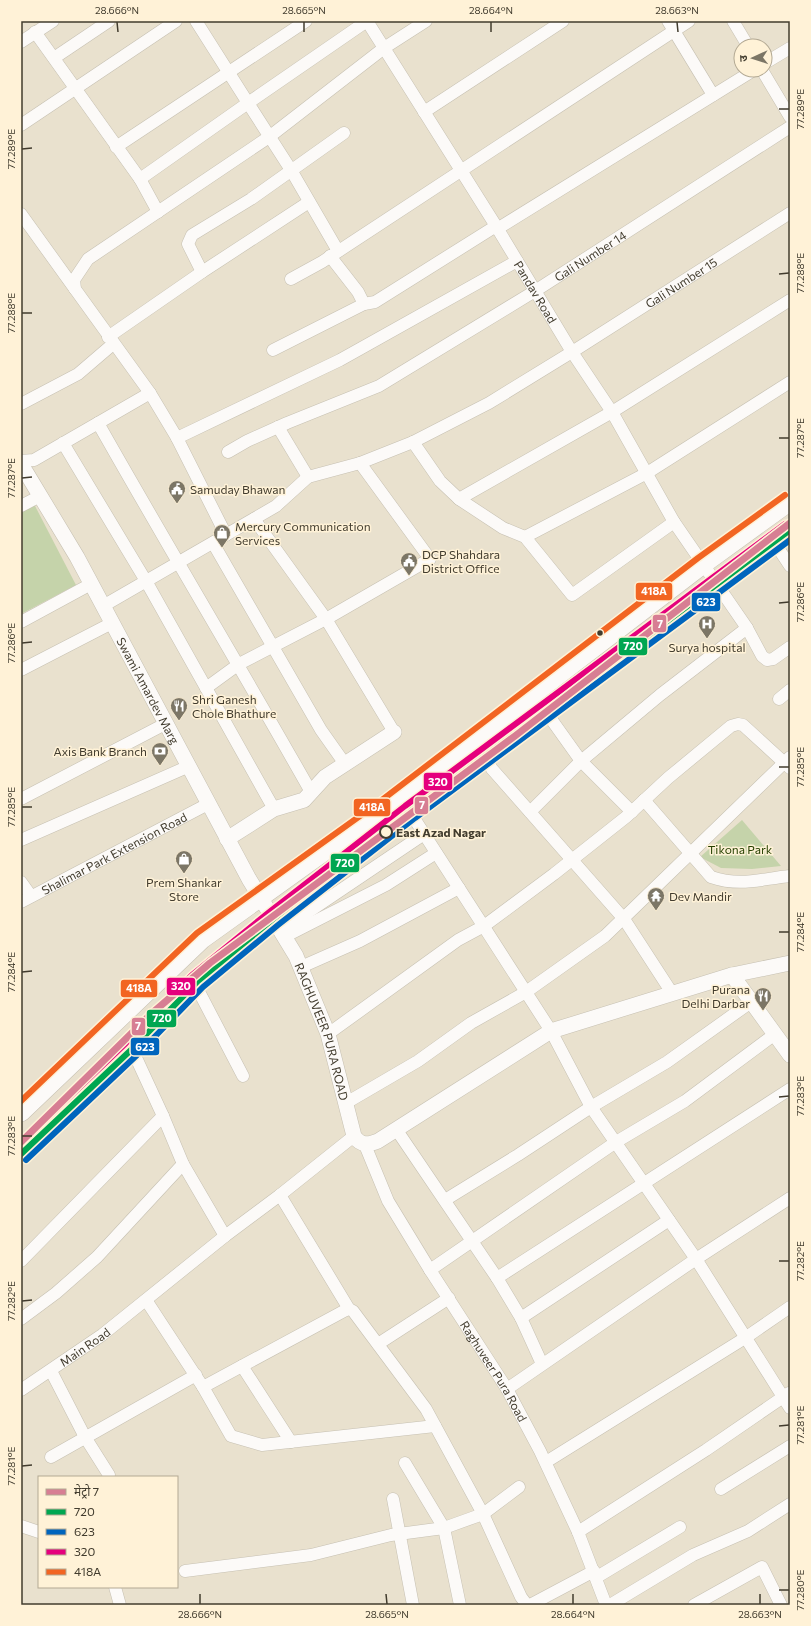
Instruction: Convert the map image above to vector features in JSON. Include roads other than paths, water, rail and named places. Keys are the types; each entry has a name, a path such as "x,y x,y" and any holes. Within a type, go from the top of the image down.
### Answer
{"main road":[{"path":"21,1112 202,939 383,809 700,559 790,501"},
{"path":"21,1154 132,1049 195,984 279,929 410,812 790,530"}],"street":[{"path":"21,42 53,21"},
{"path":"54,58 109,21"},
{"path":"21,125 176,21"},
{"path":"196,21 291,170 309,202 334,254 364,304"},
{"path":"116,147 306,21"},
{"path":"140,179 367,21"},
{"name":"Pandav Road","path":"367,21 497,227 516,261 572,352 612,412 674,522 747,628 762,656 767,660 774,659 790,647"},
{"path":"75,289 74,280 88,259 269,137 384,48 426,21"},
{"path":"424,112 562,21"},
{"path":"292,279 334,254 461,170 671,26 689,21"},
{"path":"733,21 743,38"},
{"path":"671,26 714,95"},
{"path":"35,32 140,179 158,212"},
{"path":"773,58 790,48"},
{"path":"273,350 364,304 375,302 741,78"},
{"path":"767,78 790,118"},
{"name":"Gali Number 14","path":"228,452 247,441 278,427 379,386 535,291 790,127"},
{"path":"202,272 189,249 188,244 192,235 251,199 344,133"},
{"path":"21,404 78,374 111,341 202,272 309,202"},
{"name":"Gali Number 15","path":"308,477 360,463 413,442 489,403 790,213"},
{"path":"21,214 25,228 75,289 111,341 150,393 177,438 226,535"},
{"path":"177,438 340,360 516,261"},
{"path":"459,499 612,412 790,300"},
{"path":"525,537 647,474 790,382"},
{"path":"21,462 34,460 150,393"},
{"path":"98,423 177,563 239,664 311,792"},
{"path":"103,606 276,506 308,477 278,427"},
{"path":"63,442 146,581 274,809"},
{"path":"413,442 440,481 459,499 503,528 525,537 572,595 674,522"},
{"name":"Swami Amardev Marg","path":"21,462 91,584 227,839 279,929"},
{"path":"206,688 239,664 326,619 430,559 360,463"},
{"path":"21,506 40,496"},
{"path":"227,839 274,809 304,800 325,777 394,732 326,619 254,519"},
{"path":"774,542 790,566"},
{"path":"213,543 322,730 345,764"},
{"path":"21,622 91,584"},
{"path":"21,670 112,623"},
{"path":"530,812 581,761 660,695 747,628"},
{"path":"779,699 790,690"},
{"path":"546,712 581,761 632,812"},
{"path":"21,799 165,724"},
{"path":"328,1034 458,940 484,926 572,860 632,812 731,726 738,724 743,725 788,762 637,903 624,919 605,936 526,992 471,1023 418,1061 346,1103"},
{"path":"484,758 624,919 672,993"},
{"path":"21,840 188,766"},
{"path":"644,800 711,877 727,882 743,882 790,876"},
{"name":"Shalimar Park Extension Road","path":"26,899 208,804"},
{"path":"410,812 551,1031 591,1106 696,1259 745,1338 788,1399 578,1532"},
{"path":"279,929 424,834"},
{"path":"279,929 386,886 436,853"},
{"path":"21,882 26,899"},
{"path":"301,968 360,941 459,888"},
{"name":"RAGHUVEER PURA ROAD","path":"279,929 301,968 328,1034 346,1103 359,1141"},
{"path":"359,1141 378,1141 551,1031 732,975 790,963"},
{"path":"732,975 790,1055"},
{"path":"195,984 243,1076"},
{"path":"445,1200 518,1155 591,1106 668,1062 751,1002"},
{"path":"430,1270 616,1142 685,1101 775,1034"},
{"path":"132,1049 183,1164 225,1236"},
{"path":"497,1278 790,1088"},
{"path":"21,1261 163,1116"},
{"path":"396,1129 497,1278 521,1318 542,1364"},
{"name":"Main Road","path":"21,1390 102,1335 225,1236 280,1195 359,1141"},
{"name":"Raghuveer Pura Road","path":"359,1141 388,1201 430,1270 507,1389 546,1462 596,1574 606,1605"},
{"path":"21,1319 56,1293 97,1257 183,1164"},
{"path":"280,1195 349,1309 378,1344 426,1409 483,1514 521,1597 529,1605 596,1574 680,1527"},
{"path":"507,1389 696,1259 790,1198"},
{"path":"521,1318 669,1220"},
{"path":"378,1344 449,1298"},
{"path":"146,1300 196,1375 231,1436 262,1445 435,1426"},
{"path":"546,1462 745,1338 790,1308"},
{"path":"203,1387 349,1309"},
{"path":"242,1366 291,1442"},
{"path":"51,1371 86,1437 109,1475"},
{"path":"51,1457 196,1375"},
{"path":"721,1490 790,1446"},
{"path":"405,1463 444,1528 460,1605"},
{"path":"185,1571 311,1555 400,1534 444,1528 483,1514 519,1487"},
{"path":"394,1499 413,1605"},
{"path":"610,1605 693,1555 748,1531 790,1504"},
{"path":"21,1526 38,1532"},
{"path":"694,1605 762,1568 781,1605"},
{"path":"115,1588 120,1605"}],"metro line":[{"name":"7","path":"21,1142 150,1015 210,963 515,736 790,523"}],"place":[{"name":"Samuday Bhawan","path":"177,504"},
{"name":"Mercury Communication Services","path":"222,548"},
{"name":"DCP Shahdara District Office","path":"409,576"},
{"name":"Surya hospital","path":"707,639"},
{"name":"Shri Ganesh Chole Bhathure","path":"179,721"},
{"name":"Axis Bank Branch","path":"160,766"},
{"name":"East Azad Nagar","path":"386,832"},
{"name":"Prem Shankar Store","path":"184,874"},
{"name":"Dev Mandir","path":"656,911"},
{"name":"Purana Delhi Darbar","path":"763,1011"}],"park label":[{"name":"Tikona Park","path":"740,849"}]}
